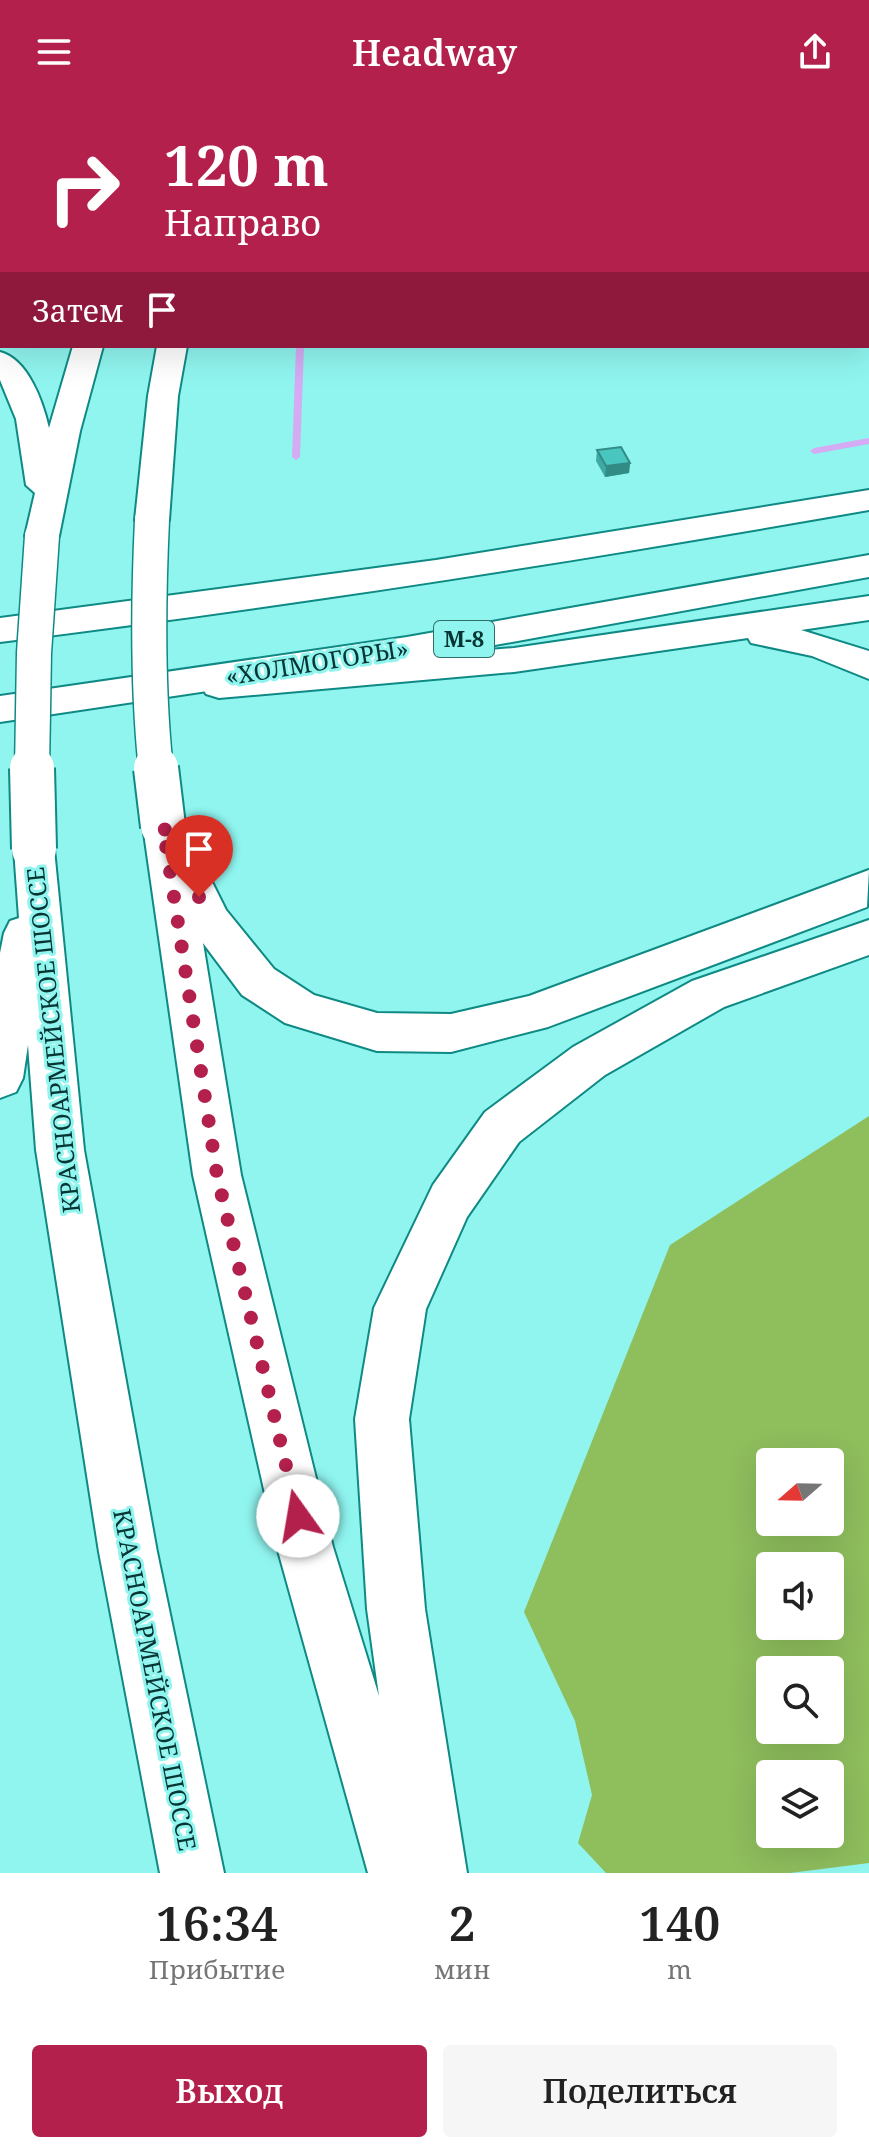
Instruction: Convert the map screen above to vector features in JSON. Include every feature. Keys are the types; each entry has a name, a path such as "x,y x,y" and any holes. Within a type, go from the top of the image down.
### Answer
{"main road":[{"path":"64,431 70,348"},
{"name":"КРАСНОАРМЕЙСКОЕ ШОССЕ","path":"87,348 64,431 44,528 34,633 29,754 35,860 60,1150 128,1552 192,1873"},
{"path":"172,348 163,396 152,520 148,616 150,716 163,826 217,1175 305,1547 400,1873"},
{"path":"0,361 13,374 38,434 44,528"},
{"path":"0,628 72,622 661,537 869,500"},
{"name":"«ХОЛМОГОРЫ»","path":"0,710 407,649 869,566"},
{"path":"101,696 514,660 869,608"},
{"path":"666,639 763,635 810,642 852,656 869,667"},
{"path":"163,826 210,921 258,982 301,1010 377,1032 451,1033 532,1014 869,886"},
{"path":"0,1078 35,860"},
{"path":"435,1873 396,1609 382,1419 400,1308 450,1201 502,1127 589,1061 708,994 869,937"}],"green space":[{"path":"869,1116 869,1863 790,1873 606,1873 578,1843 592,1795 575,1721 524,1612 670,1245"}],"building":[{"path":"621,447 630,463 606,466 597,450"}],"waterway":[{"path":"296,457 300,348"},
{"path":"814,451 869,441"}],"route":[{"path":"199,897 163,826 217,1175 298,1516"}]}
